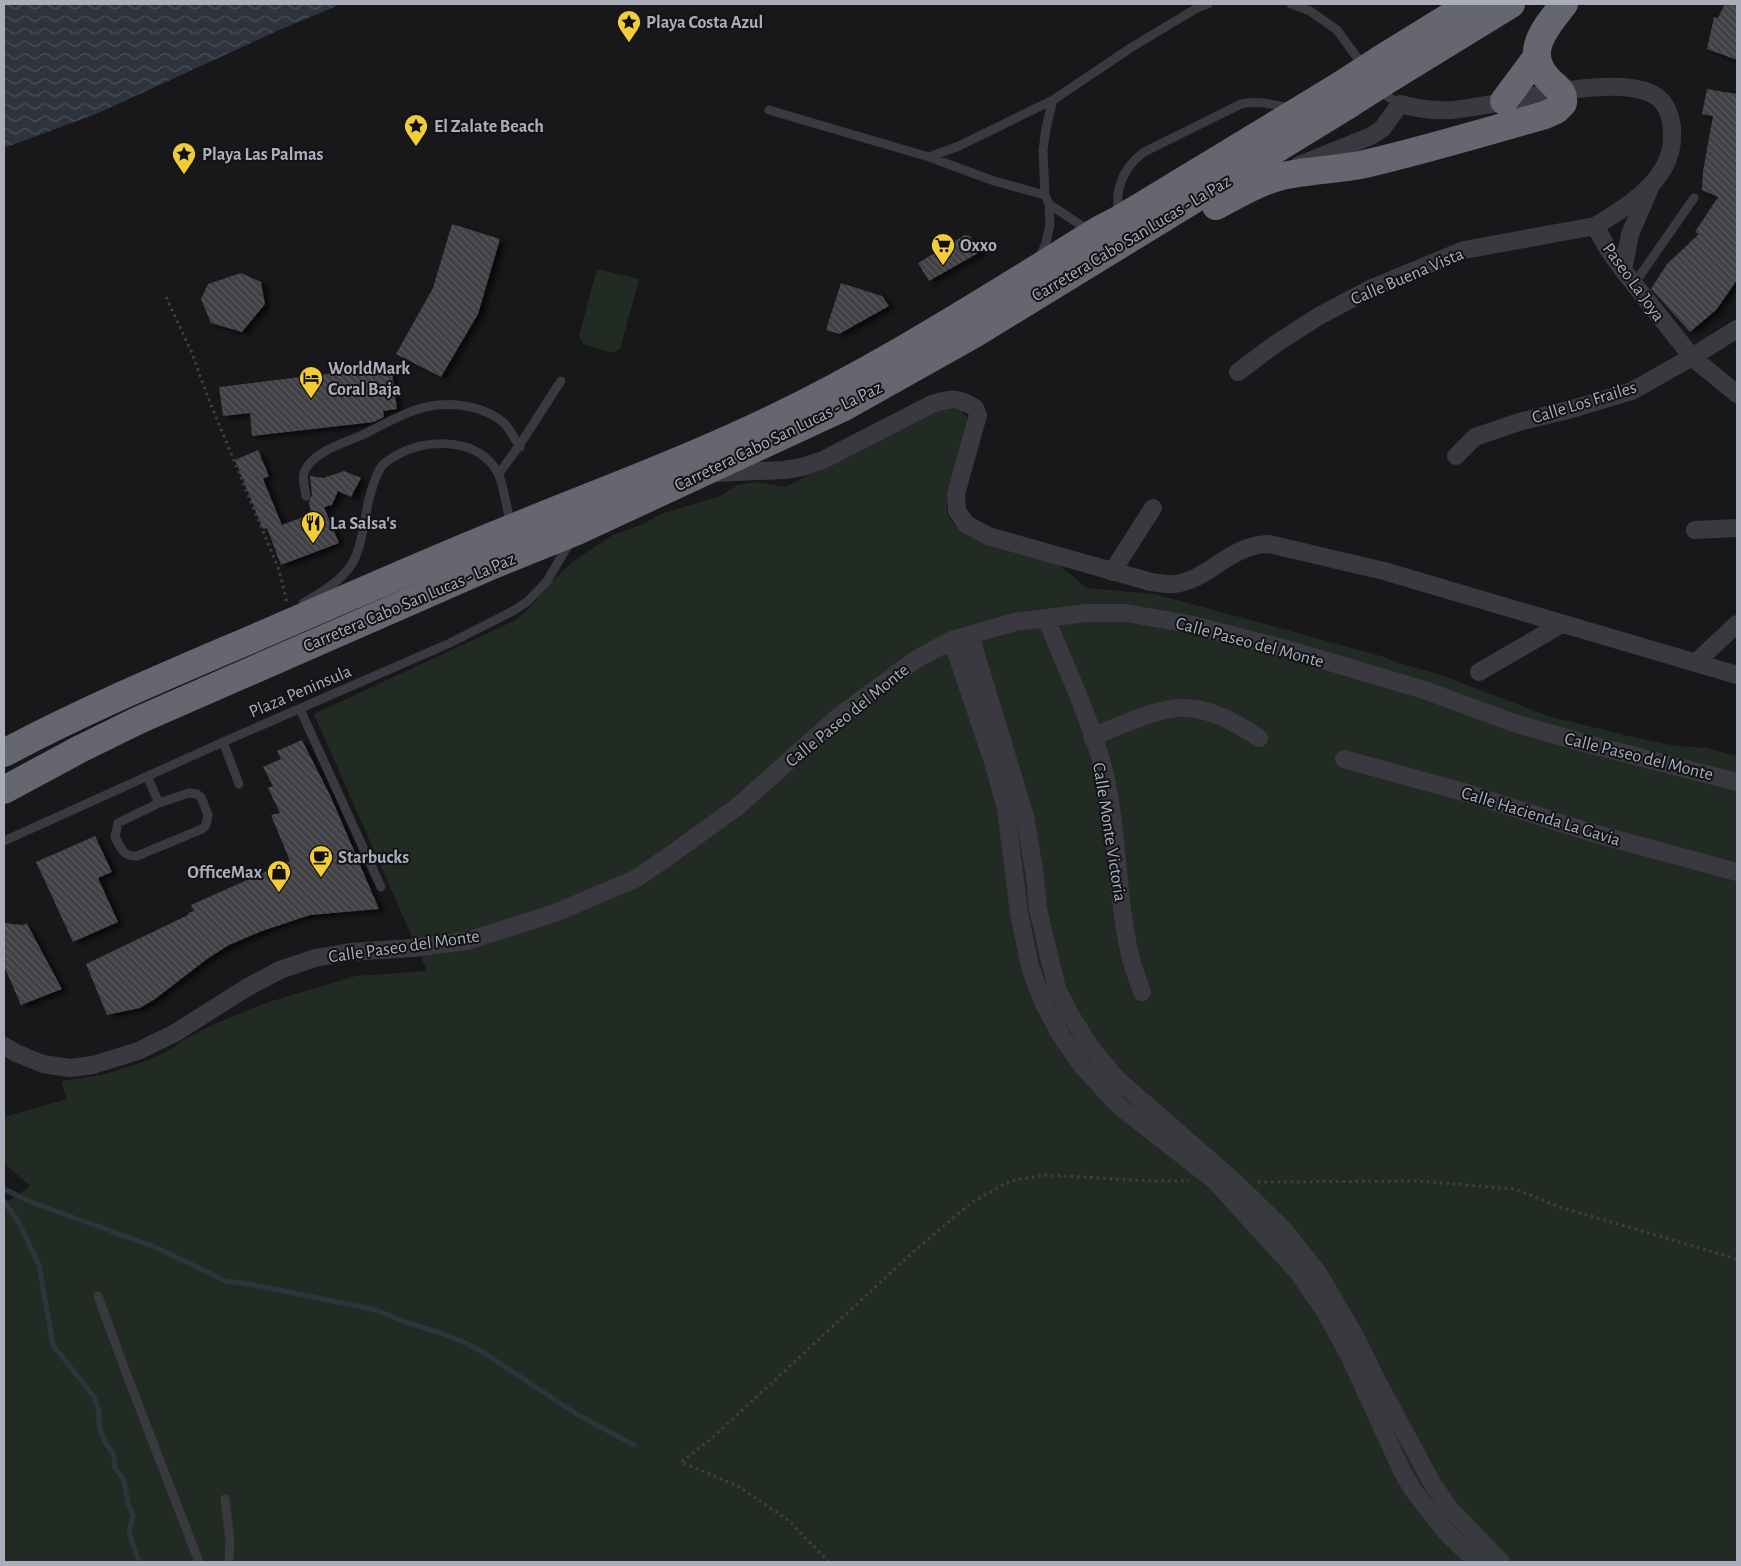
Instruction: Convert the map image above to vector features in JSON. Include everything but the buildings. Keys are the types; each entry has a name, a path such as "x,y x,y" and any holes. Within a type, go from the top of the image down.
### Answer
{"highway":[{"name":"Carretera Cabo San Lucas - La Paz","path":"1379,73 1470,4"},
{"name":"Carretera Cabo San Lucas - La Paz","path":"4,790 139,720 493,565 577,531 844,407 974,334 1379,73 1512,4"},
{"path":"1504,101 1536,58 1543,32 1564,4"},
{"path":"974,334 1069,291 1244,190 1293,174 1327,171 1364,164 1545,115 1556,110 1563,104 1564,97 1543,72 1536,58"},
{"name":"Carretera Cabo San Lucas - La Paz","path":"4,753 89,710 208,658 511,528 737,436 790,411 862,374 1298,110 1342,96"}],"street":[{"name":"Paseo La Joya","path":"1400,104 1425,110 1453,110 1598,87 1638,88 1656,96 1667,110 1673,126 1672,147 1666,166 1652,183 1622,209 1595,226 1623,270 1692,358 1737,394"},
{"path":"1244,190 1266,178 1371,136 1382,129 1400,104"},
{"path":"1623,270 1630,234 1652,183"},
{"name":"Calle Buena Vista","path":"1238,372 1274,345 1319,316 1372,288 1464,250 1595,226"},
{"name":"Calle Los Frailes","path":"1456,456 1475,438 1519,422 1572,409 1632,390 1692,358 1737,329"},
{"path":"701,473 784,470 802,467 823,460 932,404 957,399 975,408 978,415 956,494 957,511 966,524 988,536 1112,572 1151,582 1174,584 1191,580 1244,547 1256,544 1269,544 1384,571 1737,675"},
{"path":"1112,572 1152,508"},
{"path":"1695,530 1737,528"},
{"name":"Calle Paseo del Monte","path":"4,1046 43,1064 70,1068 93,1065 138,1051 280,970 315,958 350,952 412,948 467,940 555,913 635,878 670,856 737,808 838,717 915,660 952,640 1015,622 1086,613 1126,613 1188,624 1283,648 1424,690 1514,723 1737,782"},
{"name":"Calle Monte Victoria","path":"1046,618 1085,713 1104,772 1116,846 1124,920 1131,960 1142,992"},
{"path":"1479,672 1562,624"},
{"path":"1695,663 1737,624"},
{"path":"970,635 1025,816 1035,876 1038,909 1058,989 1071,1016 1091,1048 1117,1079 1235,1182 1284,1230 1318,1272 1354,1334 1432,1483 1456,1515 1501,1562"},
{"path":"952,640 994,765 1006,809 1019,913 1030,967 1043,1002 1060,1034 1082,1066 1119,1106 1215,1181 1297,1271 1324,1310 1348,1353 1398,1464 1413,1490 1445,1531 1477,1562"},
{"path":"1092,737 1153,714 1170,709 1188,708 1211,713 1239,724 1259,738"},
{"name":"Calle Hacienda La Gavia","path":"1344,758 1467,793 1589,832 1737,872"},
{"path":"1019,913 1038,909"},
{"path":"1413,1490 1432,1483"}],"lane":[{"path":"929,157 959,146 1053,100 1132,47 1197,8 1208,4"},
{"path":"1291,4 1310,11 1337,30 1379,73 1385,96 1400,104"},
{"path":"1034,270 1046,243 1050,224 1043,151 1053,100"},
{"path":"769,110 929,157 1047,200 1082,226 1109,224 1124,173 1133,161 1144,152 1241,104 1260,102 1298,110"},
{"path":"1634,284 1694,198"},
{"path":"498,474 520,447 536,418 561,382"},
{"path":"306,496 304,470 314,459 334,447 418,408 437,404 460,405 484,411 504,423 520,447"},
{"path":"289,611 324,591 340,578 352,563 360,544 371,489 381,467 393,457 408,449 426,445 446,444 462,446 487,459 498,474 511,528"},
{"name":"Plaza Peninsula","path":"4,841 146,776 450,643 520,606 528,601 547,581 577,531"},
{"path":"208,658 242,633"},
{"path":"300,709 382,887"},
{"path":"223,742 239,784"},
{"path":"146,776 159,803"},
{"path":"189,793 198,794 208,816 206,825 202,829 137,856 127,855 115,837 116,826 122,820 159,803 189,793"},
{"path":"98,1296 199,1562"},
{"path":"225,1499 230,1541 230,1562"}],"path":[{"path":"166,297 192,354 278,570 289,611"},
{"path":"829,1562 788,1520 767,1505 738,1486 681,1462 711,1439 912,1253 971,1203 1010,1181 1048,1175 1152,1181 1215,1181"},
{"path":"1235,1182 1418,1181 1515,1189 1560,1207 1737,1259"}],"shaded area":[{"path":"597,269 639,279 620,349 613,353 583,344 579,336"},
{"path":"932,404 961,410 967,418 967,428 948,498 948,515 955,525 961,529 1058,564 1087,588 1155,594 1381,656 1438,674 1548,716 1637,738 1676,746 1707,748 1737,756 1737,1562 4,1562 4,1204 30,1186 4,1163 4,1117 67,1099 61,1081 102,1075 149,1060 212,1025 260,1005 356,976 427,971 314,714 514,621 530,608 549,584 571,563 613,535 643,524 661,514 720,496 737,485 757,482 786,487 889,431"}],"water":[{"path":"4,4 341,4 277,31 96,114 4,148"}],"waterway":[{"path":"4,1189 31,1202 155,1247 226,1281 255,1285 376,1310 466,1343 489,1356 578,1415 634,1445"},
{"path":"4,1201 19,1223 39,1265 53,1345 94,1397 99,1412 99,1425 105,1442 114,1455 115,1468 124,1480 128,1503 133,1515 129,1532 139,1562"}],"place":[{"name":"Playa Costa Azul","path":"629,43"},
{"name":"El Zalate Beach","path":"416,147"},
{"name":"Playa Las Palmas","path":"184,175"},
{"name":"Oxxo","path":"943,266"},
{"name":"WorldMark Coral Baja","path":"311,399"},
{"name":"La Salsa's","path":"313,544"},
{"name":"Starbucks","path":"321,878"},
{"name":"OfficeMax","path":"279,893"}]}
